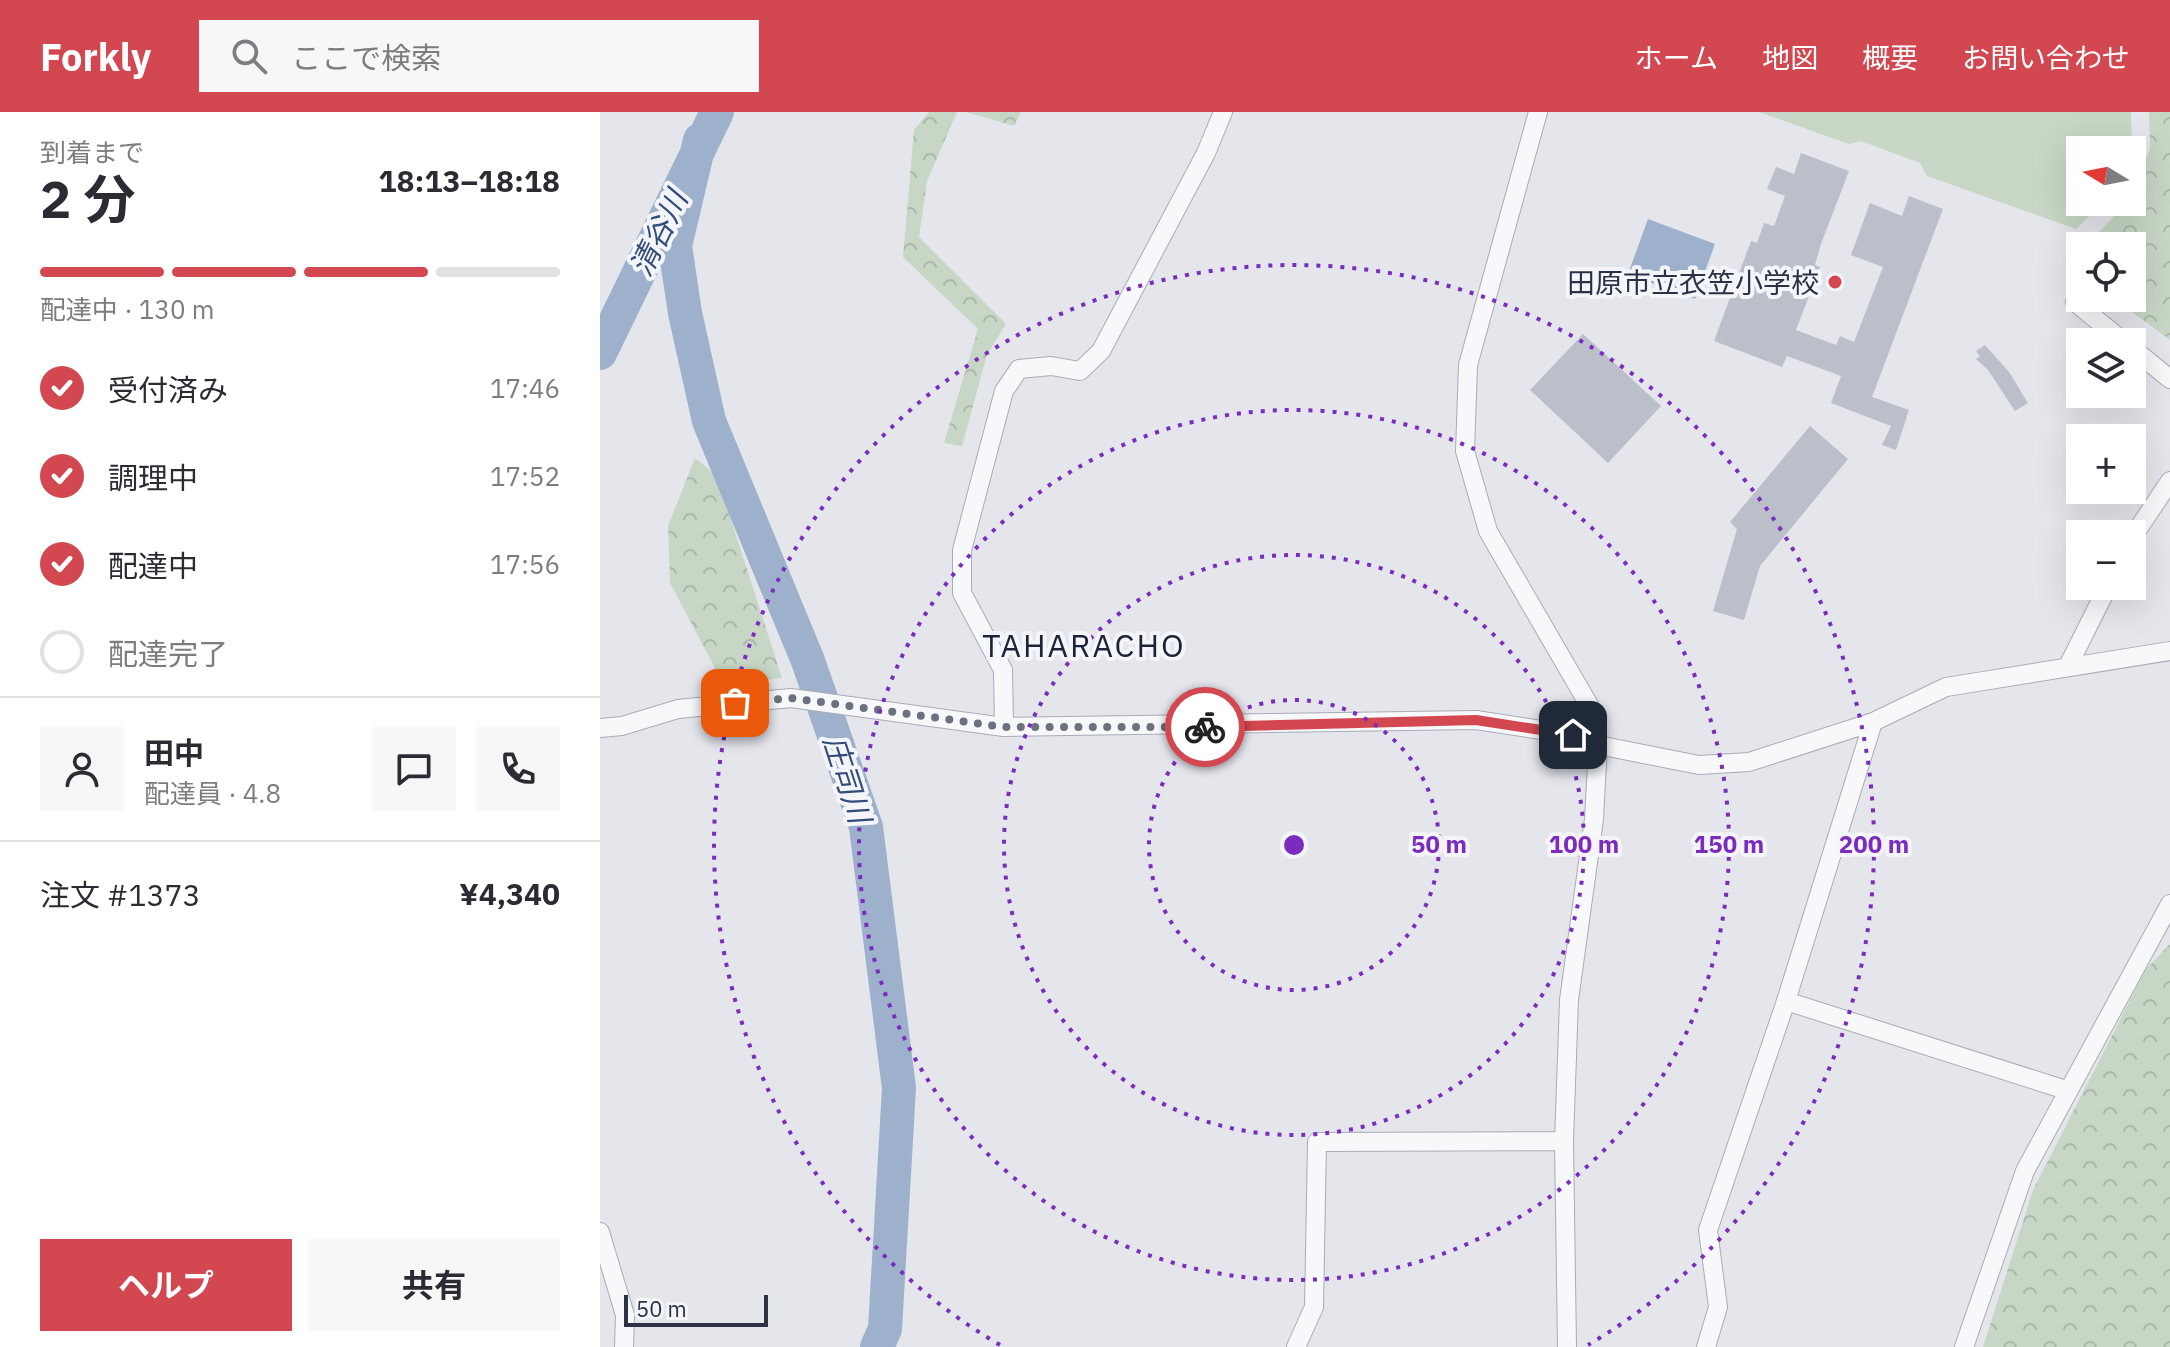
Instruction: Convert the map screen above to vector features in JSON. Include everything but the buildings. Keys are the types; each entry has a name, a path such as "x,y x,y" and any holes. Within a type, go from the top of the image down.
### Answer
{"street":[{"path":"1004,727 1003,670 962,593 962,550 1004,391 1019,369 1051,366 1080,371 1101,351 1206,153 1223,112"},
{"path":"1538,112 1468,365 1465,451 1488,531 1589,705 1598,745 1594,819 1569,1000 1564,1141 1567,1347"},
{"path":"2087,312 2107,328"},
{"path":"2146,359 2170,379"},
{"path":"2144,520 2170,481"},
{"path":"2069,664 2101,600"},
{"path":"600,728 622,726 678,709 791,698 1004,727 1476,720 1573,735 1598,745 1699,765 1749,762 1873,722 1946,687 2069,664 2170,651"},
{"path":"1706,1347 1718,1307 1708,1230 1786,1001 1873,722"},
{"path":"1964,1347 2025,1171 2066,1090 2170,904"},
{"path":"2140,955 2170,929"},
{"path":"1786,1001 2066,1090"},
{"path":"1296,1347 1314,1307 1317,1142 1564,1141"},
{"path":"600,1232 625,1315 624,1347"}],"green space":[{"path":"929,112 957,112 927,181 919,237 1006,324 987,355 962,446 944,443 978,329 903,257 914,130"},
{"path":"966,112 1021,112 1014,126"},
{"path":"1759,112 2131,112 2132,136 2066,136 2066,216 2089,216 2076,229 1927,176 1920,163 1861,141 1849,144"},
{"path":"2149,112 2170,112 2170,340 2132,312 2146,312 2146,232 2099,232 2114,216 2146,216 2146,158 2150,148"},
{"path":"695,458 717,476 782,678 724,685 670,583 668,526"},
{"path":"2170,944 2170,1347 1983,1347 2033,1190 2146,969"}],"water":[{"path":"1648,219 1715,244 1695,299 1628,274"}],"waterway":[{"name":"清谷川","path":"600,353 717,112"},
{"name":"庄司川","path":"700,140 675,246 685,313 709,421 808,661 866,827 899,1088 885,1329 877,1347"}],"way so far":[{"path":"735,703 791,698 1004,727 1205,727"}],"place":[{"name":"田原市立衣笠小学校","path":"1835,282"}],"district":[{"name":"TAHARACHO","path":"1084,645"}],"route":[{"path":"1205,727 1476,720 1573,735"}]}
